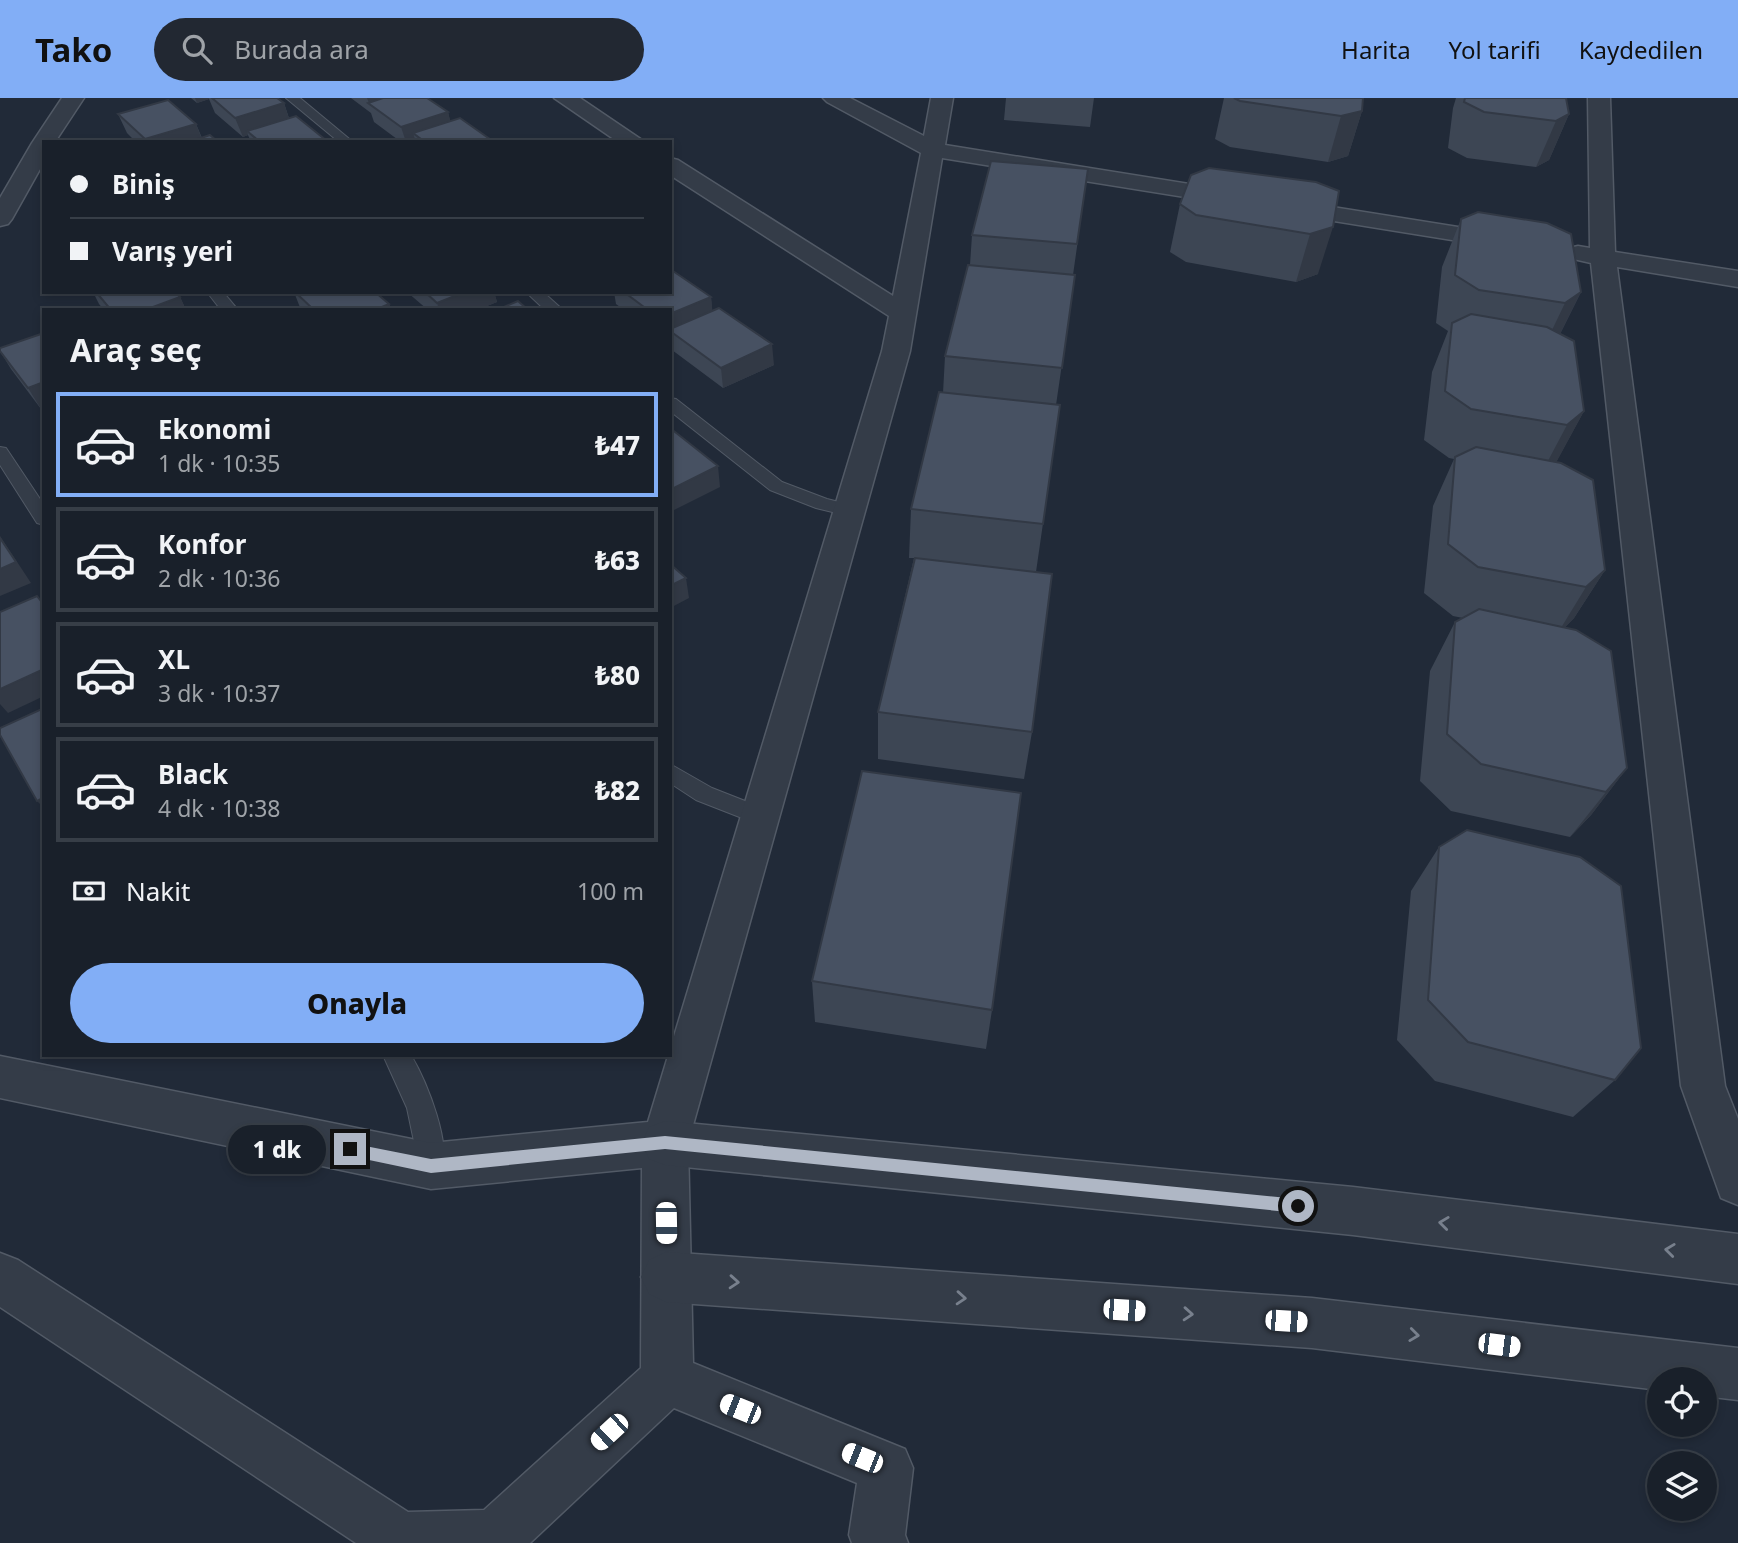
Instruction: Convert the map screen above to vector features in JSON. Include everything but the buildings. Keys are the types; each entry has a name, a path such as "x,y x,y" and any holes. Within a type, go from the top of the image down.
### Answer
{"street":[{"path":"45,140 73,98"},
{"path":"565,98 631,140"},
{"path":"834,98 933,150 1738,279"},
{"path":"0,1278 401,1540 495,1538 667,1379 665,1143 896,351 942,98"},
{"path":"1599,98 1603,257 1703,1086 1738,1182"},
{"path":"0,219 42,145"},
{"path":"672,166 902,313"},
{"path":"0,1077 431,1166 665,1143 1353,1211 1738,1259"},
{"path":"666,1277 1312,1323 1738,1374"},
{"path":"667,1379 886,1468 877,1535 880,1543"}],"lane":[{"path":"292,98 344,140"},
{"path":"216,294 228,308"},
{"path":"535,294 553,308"},
{"path":"672,405 776,486 797,496 849,510"},
{"path":"0,452 42,516"},
{"path":"672,773 704,794 760,816"},
{"path":"397,1057 411,1078 423,1111 431,1166"}],"route":[{"path":"350,1149 431,1166 665,1143 1298,1206"}]}
